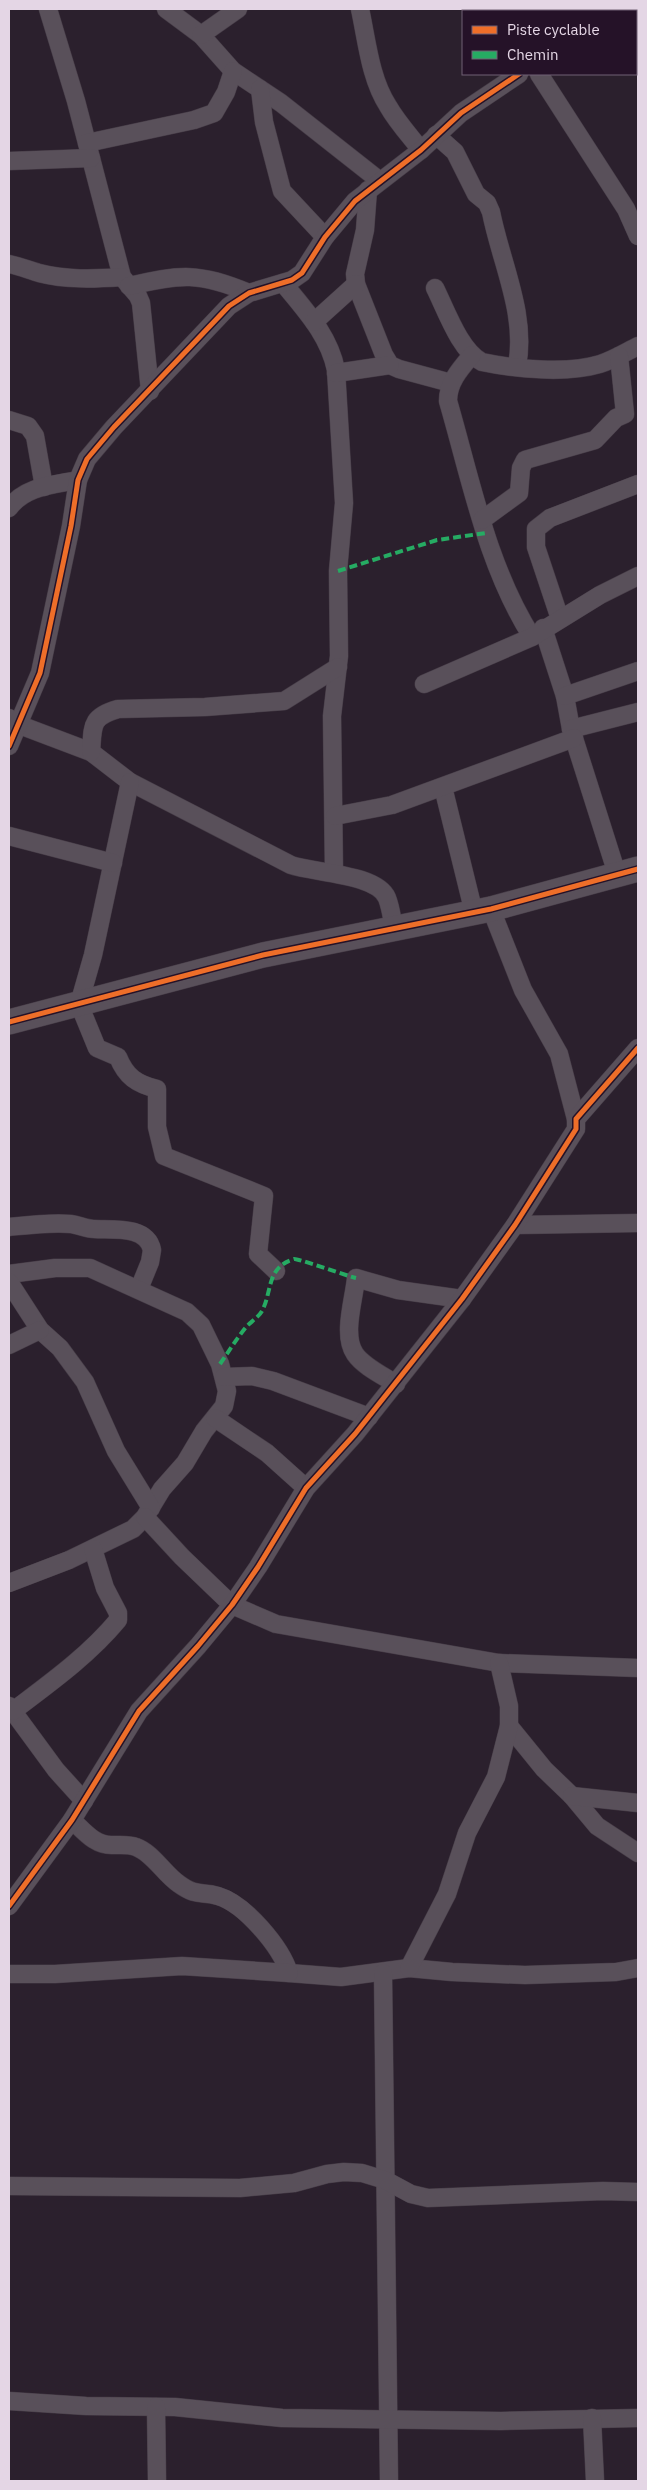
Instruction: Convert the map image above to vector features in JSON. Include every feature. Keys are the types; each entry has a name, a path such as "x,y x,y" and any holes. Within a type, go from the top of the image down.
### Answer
{"street":[{"path":"48,9 126,282 139,297 142,308 150,391"},
{"path":"166,9 201,35 233,71 281,102 374,186"},
{"path":"201,35 238,9"},
{"path":"360,9 375,80 381,94 388,108 422,150"},
{"path":"9,161 89,150 214,113 226,92 233,71"},
{"path":"9,742 13,721 40,673 66,555 78,480 87,459 99,443 223,312 249,294 283,283 302,273 325,237 355,201 422,150 461,113 518,75"},
{"path":"540,75 626,209 638,236"},
{"path":"260,89 264,122 282,191 325,237"},
{"path":"436,136 455,152 472,186 478,196 487,203 491,212 518,316 520,336 517,366"},
{"path":"374,186 355,274 356,284 390,365"},
{"path":"9,264 67,278 126,282 169,276 207,278 249,294"},
{"path":"283,283 314,322 330,346 336,373 344,503 338,571 338,667 332,716 335,816 334,872"},
{"path":"314,322 356,284"},
{"path":"435,288 462,343 472,355 482,362 517,366 584,368 602,364 638,346"},
{"path":"9,1022 263,955 482,911 628,872 573,734 565,696 538,632 506,587 482,520 448,401 451,383 472,355"},
{"path":"482,520 519,493 521,468 525,460 595,440 614,420 625,414 619,356"},
{"path":"336,373 390,365 399,370 451,383"},
{"path":"9,420 28,426 35,436 44,487"},
{"path":"9,508 21,495 44,487 78,480"},
{"path":"560,620 536,547 536,529 550,518 638,484"},
{"path":"424,684 538,632 600,595 638,576"},
{"path":"600,595 638,591"},
{"path":"91,752 93,728 99,716 106,712 118,709 205,707 284,701 338,667"},
{"path":"565,696 638,671"},
{"path":"335,816 392,805 443,787 573,734 638,712"},
{"path":"13,721 91,752 130,782 291,865 308,870 334,872 376,884 387,897 394,929"},
{"path":"130,782 94,955 79,1004 97,1048 118,1057 123,1070 139,1084 157,1089 157,1127 164,1156 264,1196 258,1254 276,1271"},
{"path":"9,1906 72,1820 139,1711 232,1605 258,1567 306,1488 369,1417 462,1300 515,1225 576,1129 576,1119 559,1054 482,911 443,787"},
{"path":"9,836 113,863"},
{"path":"576,1119 638,1048"},
{"path":"515,1225 638,1223"},
{"path":"9,1227 70,1224 90,1229 114,1228 133,1232 145,1240 152,1248 150,1262 139,1289"},
{"path":"9,1274 56,1268 90,1268 188,1312 197,1320 220,1364 224,1377 226,1400 185,1463 162,1489 148,1513 133,1529 93,1549 9,1583"},
{"path":"396,1384 363,1362 355,1354 350,1333 356,1278 398,1290 462,1300"},
{"path":"9,1282 40,1330 60,1348 85,1382 116,1450 148,1513 182,1557 232,1605 276,1624 499,1663 638,1668"},
{"path":"9,1345 40,1330"},
{"path":"224,1377 252,1376 273,1380 369,1417"},
{"path":"215,1418 267,1452 306,1488"},
{"path":"84,1801 56,1770 11,1708 55,1680 92,1649 118,1620 118,1612 102,1581 93,1549"},
{"path":"409,1968 447,1894 467,1833 496,1777 509,1726 509,1706 499,1663"},
{"path":"509,1726 544,1769 572,1796 597,1826 638,1853"},
{"path":"572,1796 638,1803"},
{"path":"72,1820 91,1838 101,1844 138,1848 177,1884 194,1894 218,1896 240,1909 270,1938 282,1954 289,1973"},
{"path":"9,1974 55,1974 182,1966 341,1977 383,1973 409,1968 525,1975 616,1972 638,1968"},
{"path":"383,1973 390,2419 389,2481"},
{"path":"9,2186 240,2188 294,2183 327,2174 344,2172 362,2173 385,2180 411,2194 435,2198 603,2191 638,2192"},
{"path":"9,2401 207,2409 282,2418 544,2421 638,2418"},
{"path":"156,2407 157,2481"},
{"path":"592,2418 595,2481"}],"marked path":[{"path":"338,571 437,540 486,533"},
{"path":"220,1364 247,1326 262,1312 275,1273 285,1263 297,1259 356,1278"}],"cycle path":[{"path":"9,746 40,673 71,526 78,480 87,459 114,427 229,306 249,293 292,280 302,273 325,237 355,201 421,150 461,113 518,75"},
{"path":"9,1022 263,955 491,909 638,869"},
{"path":"9,1906 72,1820 139,1711 232,1605 258,1567 306,1488 355,1434 462,1299 515,1225 576,1129 576,1119 638,1048"}]}
